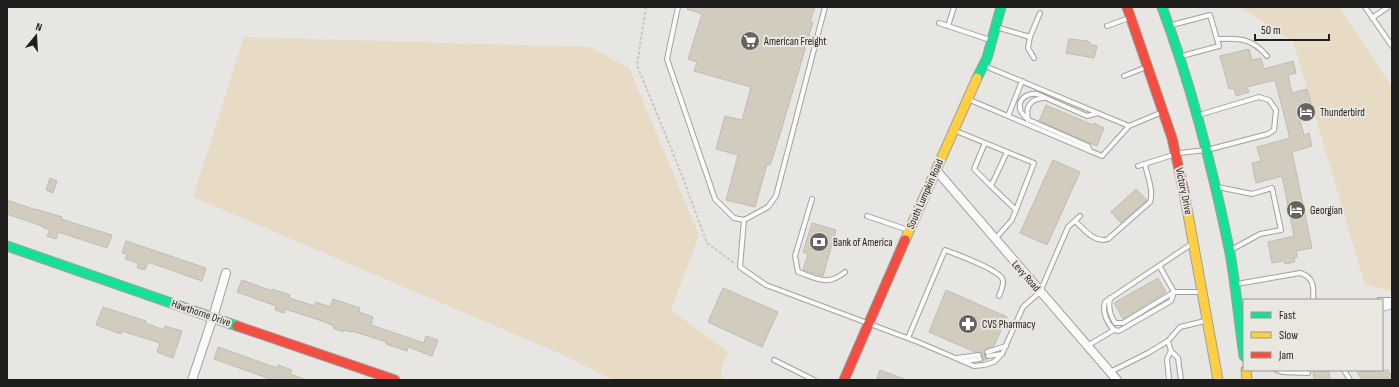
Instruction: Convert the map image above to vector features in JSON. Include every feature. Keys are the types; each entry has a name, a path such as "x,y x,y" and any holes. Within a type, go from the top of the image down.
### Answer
{"main road":[{"name":"South Lumpkin Road","path":"844,380 953,130 987,58 1002,7"},
{"name":"Victory Drive","path":"1127,7 1163,111 1176,154 1187,203 1218,380"},
{"path":"1162,7 1180,57 1207,150 1229,251 1241,318 1243,340"},
{"name":"Hawthorne Drive","path":"7,246 395,380"}],"street":[{"name":"Levy Road","path":"936,170 1117,380"},
{"path":"192,380 226,273"}],"lane":[{"path":"678,7 667,59 714,199 734,218 744,220 768,207 776,196 825,7"},
{"path":"948,26 954,7"},
{"path":"1365,7 1392,46"},
{"path":"1372,18 1388,7"},
{"path":"1034,58 1028,48 1030,37 1040,13"},
{"path":"1169,26 1210,15 1220,46 1180,57"},
{"path":"1107,26 1131,18"},
{"path":"940,23 992,40"},
{"path":"996,27 1030,37"},
{"path":"1217,39 1246,40 1261,49 1267,56"},
{"path":"983,65 1129,126"},
{"path":"1124,76 1148,67"},
{"path":"1008,116 1022,81"},
{"path":"1091,152 1088,146 1028,120 1022,114 1020,108 1021,101 1025,95 1030,93 1037,94 1087,116 1098,113"},
{"path":"1138,166 1176,154 1207,150 1268,134 1274,130 1276,110 1269,100 1259,97 1197,116"},
{"path":"1028,120 1028,109 1031,102 1036,98 1045,98"},
{"path":"967,99 1102,156 1129,126 1163,111"},
{"path":"953,130 1034,164 1012,220 994,239"},
{"path":"985,143 974,169 1016,210"},
{"path":"991,186 1007,152"},
{"path":"1075,221 1095,239 1101,241 1108,239 1150,202 1151,197 1145,164"},
{"path":"1215,186 1252,194 1272,188 1281,230 1260,234 1229,251"},
{"path":"812,199 795,256 798,272 825,281 830,281 837,279 845,272"},
{"path":"867,216 909,230"},
{"path":"744,220 740,267 766,285 908,338 974,366 994,362 1002,354 1023,307 1040,292 1068,227 1080,216"},
{"path":"1114,330 1105,317 1105,302 1160,267 1194,242"},
{"path":"908,338 945,250 994,271 1003,279 999,296"},
{"path":"1087,346 1114,330 1119,331 1171,301 1174,292 1160,267"},
{"path":"1234,284 1300,273 1310,278 1313,299"},
{"path":"1110,298 1108,307 1115,323 1123,322 1174,292 1202,292"},
{"path":"1383,310 1392,305"},
{"path":"1110,372 1168,341 1180,327 1207,321"},
{"path":"1168,341 1170,351 1167,359 1169,380"},
{"path":"1002,354 988,354 1006,346"},
{"path":"1170,351 1178,358 1181,380"},
{"path":"954,358 979,357 964,361"},
{"path":"774,360 814,380"},
{"path":"1280,371 1308,373"},
{"path":"1345,371 1350,380"}],"path":[{"path":"646,7 637,65 681,173 707,243 740,267"}],"shaded area":[{"path":"1240,7 1339,7 1392,87 1392,291 1365,285 1293,41"},
{"path":"244,37 590,47 629,68 699,235 671,310 728,352 721,369 722,380 614,380 568,357 193,197"}],"building":[{"name":"American Freight","path":"687,7 815,7 810,21 813,22 781,131 770,165 767,164 755,207 726,200 738,155 716,149 725,116 742,120 751,87 694,71 697,62 688,59 702,14 687,9"},
{"path":"1069,39 1088,41 1092,45 1097,46 1094,58 1066,53"},
{"path":"1249,49 1252,60 1261,58 1264,69 1293,61 1296,73 1288,75 1292,93 1307,89 1314,113 1299,117 1304,135 1309,133 1312,146 1292,152 1312,248 1296,251 1297,257 1294,258 1295,262 1285,264 1284,261 1272,263 1268,242 1294,236 1282,176 1256,183 1252,163 1261,161 1257,147 1290,138 1275,80 1247,87 1249,92 1236,96 1234,88 1229,89 1220,56"},
{"path":"1046,105 1093,125 1094,123 1104,128 1097,146 1039,121"},
{"path":"1053,160 1080,172 1047,245 1020,233"},
{"path":"50,178 57,181 53,193 46,190"},
{"path":"1136,189 1147,200 1121,223 1111,212"},
{"path":"7,200 62,217 61,219 112,235 107,248 58,232 56,239 47,236 50,230 7,214"},
{"name":"Bank of America","path":"812,223 836,230 823,276 803,270 808,254 803,252"},
{"path":"126,241 206,268 202,281 148,262 145,270 137,268 138,263 125,259 127,254 122,253"},
{"path":"1158,278 1166,292 1123,319 1114,303"},
{"path":"242,280 272,291 272,289 290,295 289,298 315,306 316,302 330,307 333,299 360,308 359,312 373,317 371,325 424,343 426,336 438,340 432,356 408,347 407,351 386,344 387,342 352,331 343,330 343,332 333,328 334,326 325,322 285,309 284,313 275,310 276,306 237,292"},
{"path":"723,288 778,312 762,347 708,322"},
{"name":"CVS Pharmacy","path":"946,290 1007,317 994,346 984,351 987,359 983,361 981,352 975,352 929,332"},
{"path":"103,307 146,321 145,323 164,330 165,326 182,331 173,358 157,352 160,343 122,331 121,334 96,325"},
{"path":"218,347 277,368 278,365 292,370 290,374 304,380 273,380 214,359"},
{"path":"880,370 904,380 883,380 877,378"},
{"path":"1388,370 1392,377 1392,380 1362,380 1357,371"},
{"path":"1313,371 1329,371 1330,380 1314,380"}],"traffic: fast":[{"path":"977,78 987,58 1001,7"},
{"path":"1162,7 1192,98 1216,191 1230,253 1243,348"},
{"path":"7,246 237,326"}],"traffic: slow":[{"path":"905,240 977,78"},
{"path":"1184,192 1218,380"},
{"path":"1246,371 1247,380"}],"traffic: jam":[{"path":"1127,7 1172,138 1184,192"},
{"path":"844,380 905,240"},
{"path":"237,326 395,380"}],"place":[{"name":"American Freight","path":"750,41"},
{"name":"Thunderbird","path":"1306,112"},
{"name":"Georgian","path":"1296,210"},
{"name":"Bank of America","path":"819,242"},
{"name":"CVS Pharmacy","path":"968,324"}]}
